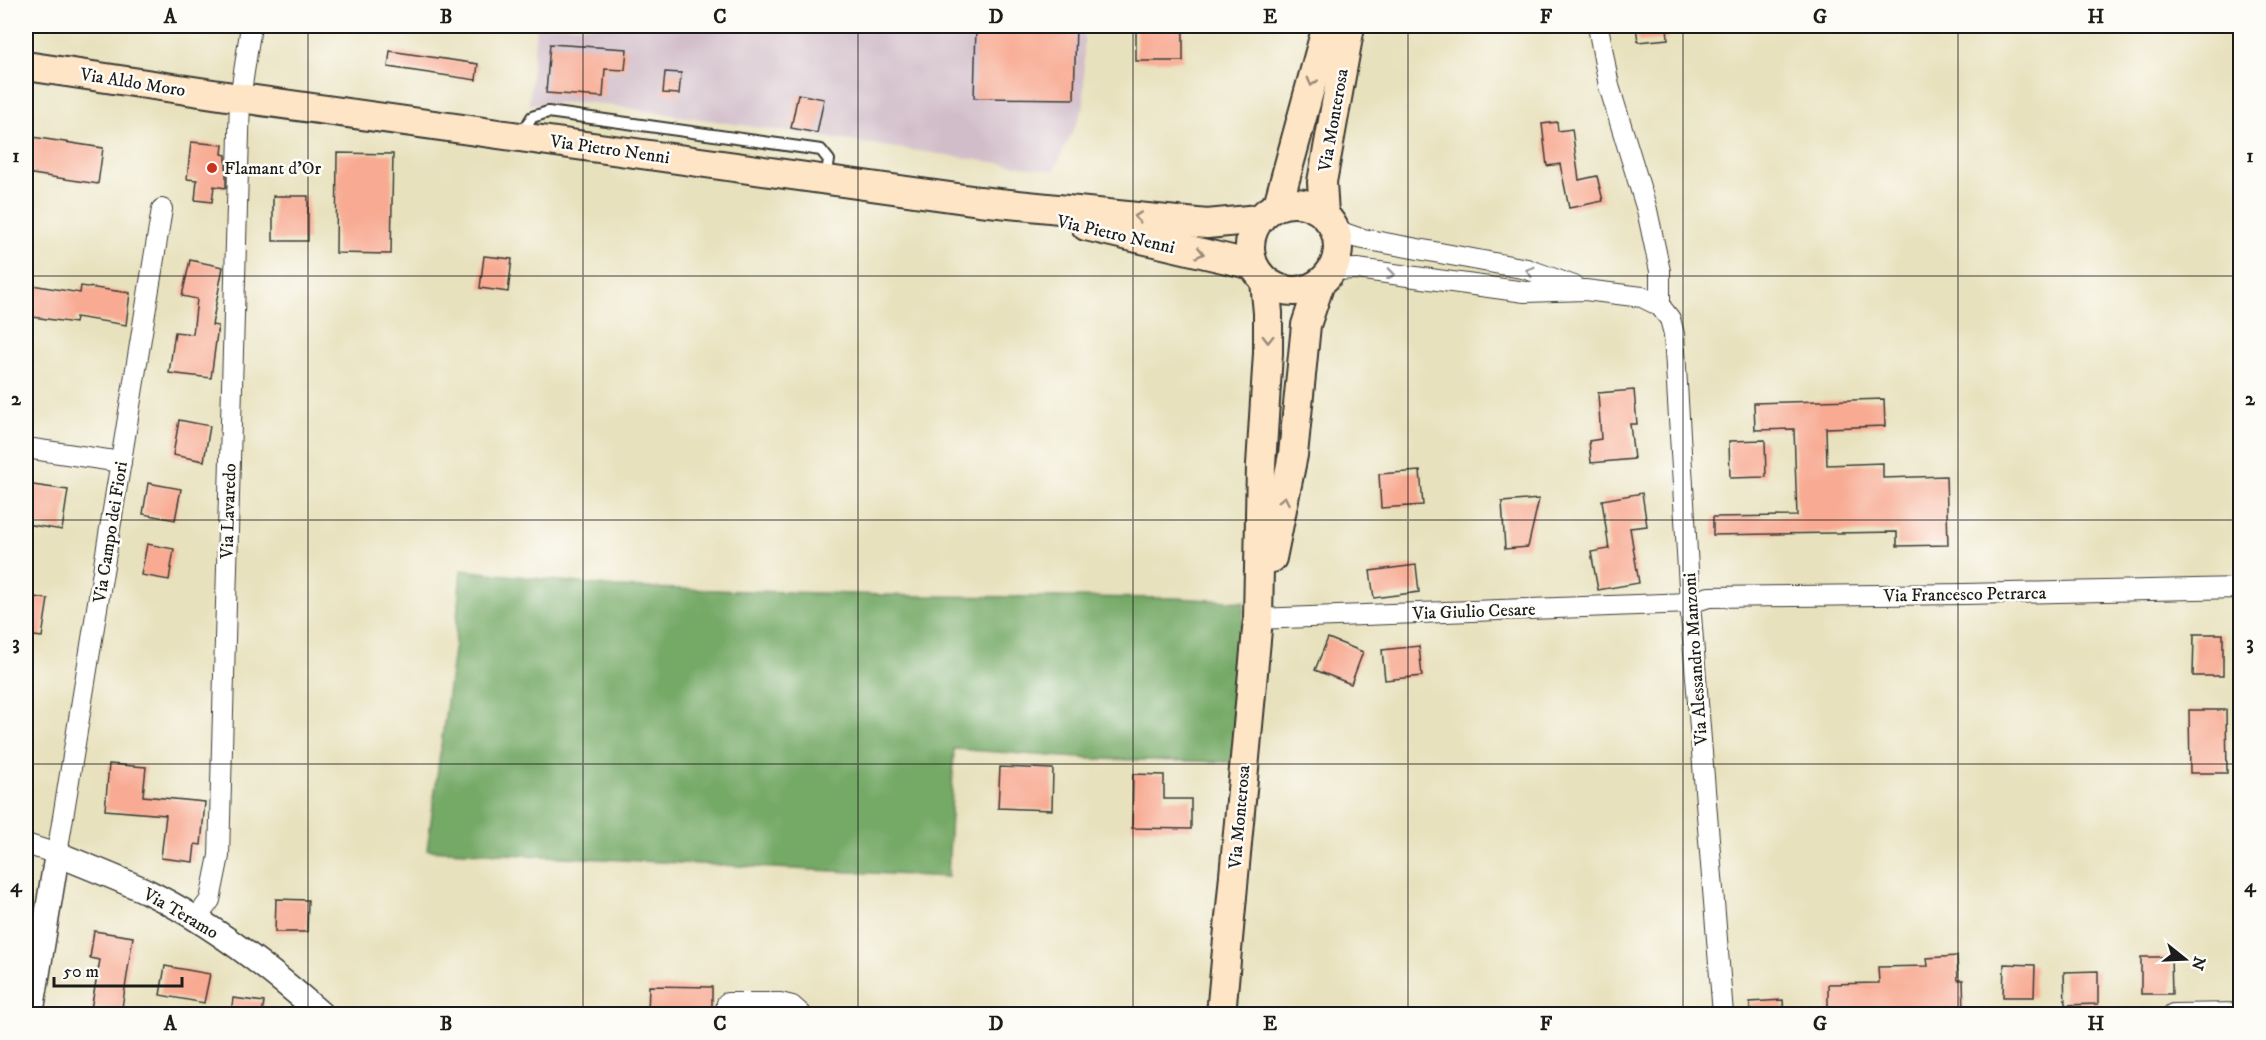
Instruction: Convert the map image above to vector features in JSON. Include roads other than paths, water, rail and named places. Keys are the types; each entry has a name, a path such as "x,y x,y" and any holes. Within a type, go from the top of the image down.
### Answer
{"main road":[{"name":"Via Monterosa","path":"1268,212 1327,26"},
{"name":"Via Monterosa","path":"1330,222 1322,182 1350,26"},
{"name":"Via Aldo Moro","path":"26,66 240,98"},
{"name":"Via Pietro Nenni","path":"240,98 979,201 1207,224 1268,212"},
{"name":"Via Pietro Nenni","path":"979,201 1259,273"},
{"path":"1293,202 1311,206 1330,222 1339,250 1326,277 1304,291 1284,291 1259,273 1250,250 1252,233 1268,212 1293,202"},
{"name":"Via Monterosa","path":"1221,1014 1258,619 1268,343 1268,313 1259,273"},
{"name":"Via Monterosa","path":"1258,619 1293,455 1306,325 1326,277"}],"street":[{"name":"Via Lavaredo","path":"196,919 210,900 219,856 240,98 251,26"},
{"path":"1326,277 1357,269 1525,291 1586,290 1642,297 1660,306 1660,271 1649,220 1609,86 1598,26"},
{"name":"Via Campo dei Fiori","path":"57,854 162,210"},
{"path":"1330,222 1358,238 1527,269 1586,290"},
{"name":"Via Alessandro Manzoni","path":"1660,306 1670,319 1674,334 1690,603 1724,1014"},
{"path":"26,448 121,462"},
{"name":"Via Francesco Petrarca","path":"1690,603 1710,597 2241,588"},
{"name":"Via Giulio Cesare","path":"1258,619 1690,603"},
{"path":"26,844 57,854 31,1014"},
{"name":"Via Teramo","path":"57,854 147,892 196,919 246,952 321,1014"},
{"path":"726,1014 727,1004 780,1004 792,1006 801,1014"},
{"path":"2173,1014 2241,1013"}],"place":[{"name":"Flamant d'Or","path":"212,168"}]}
